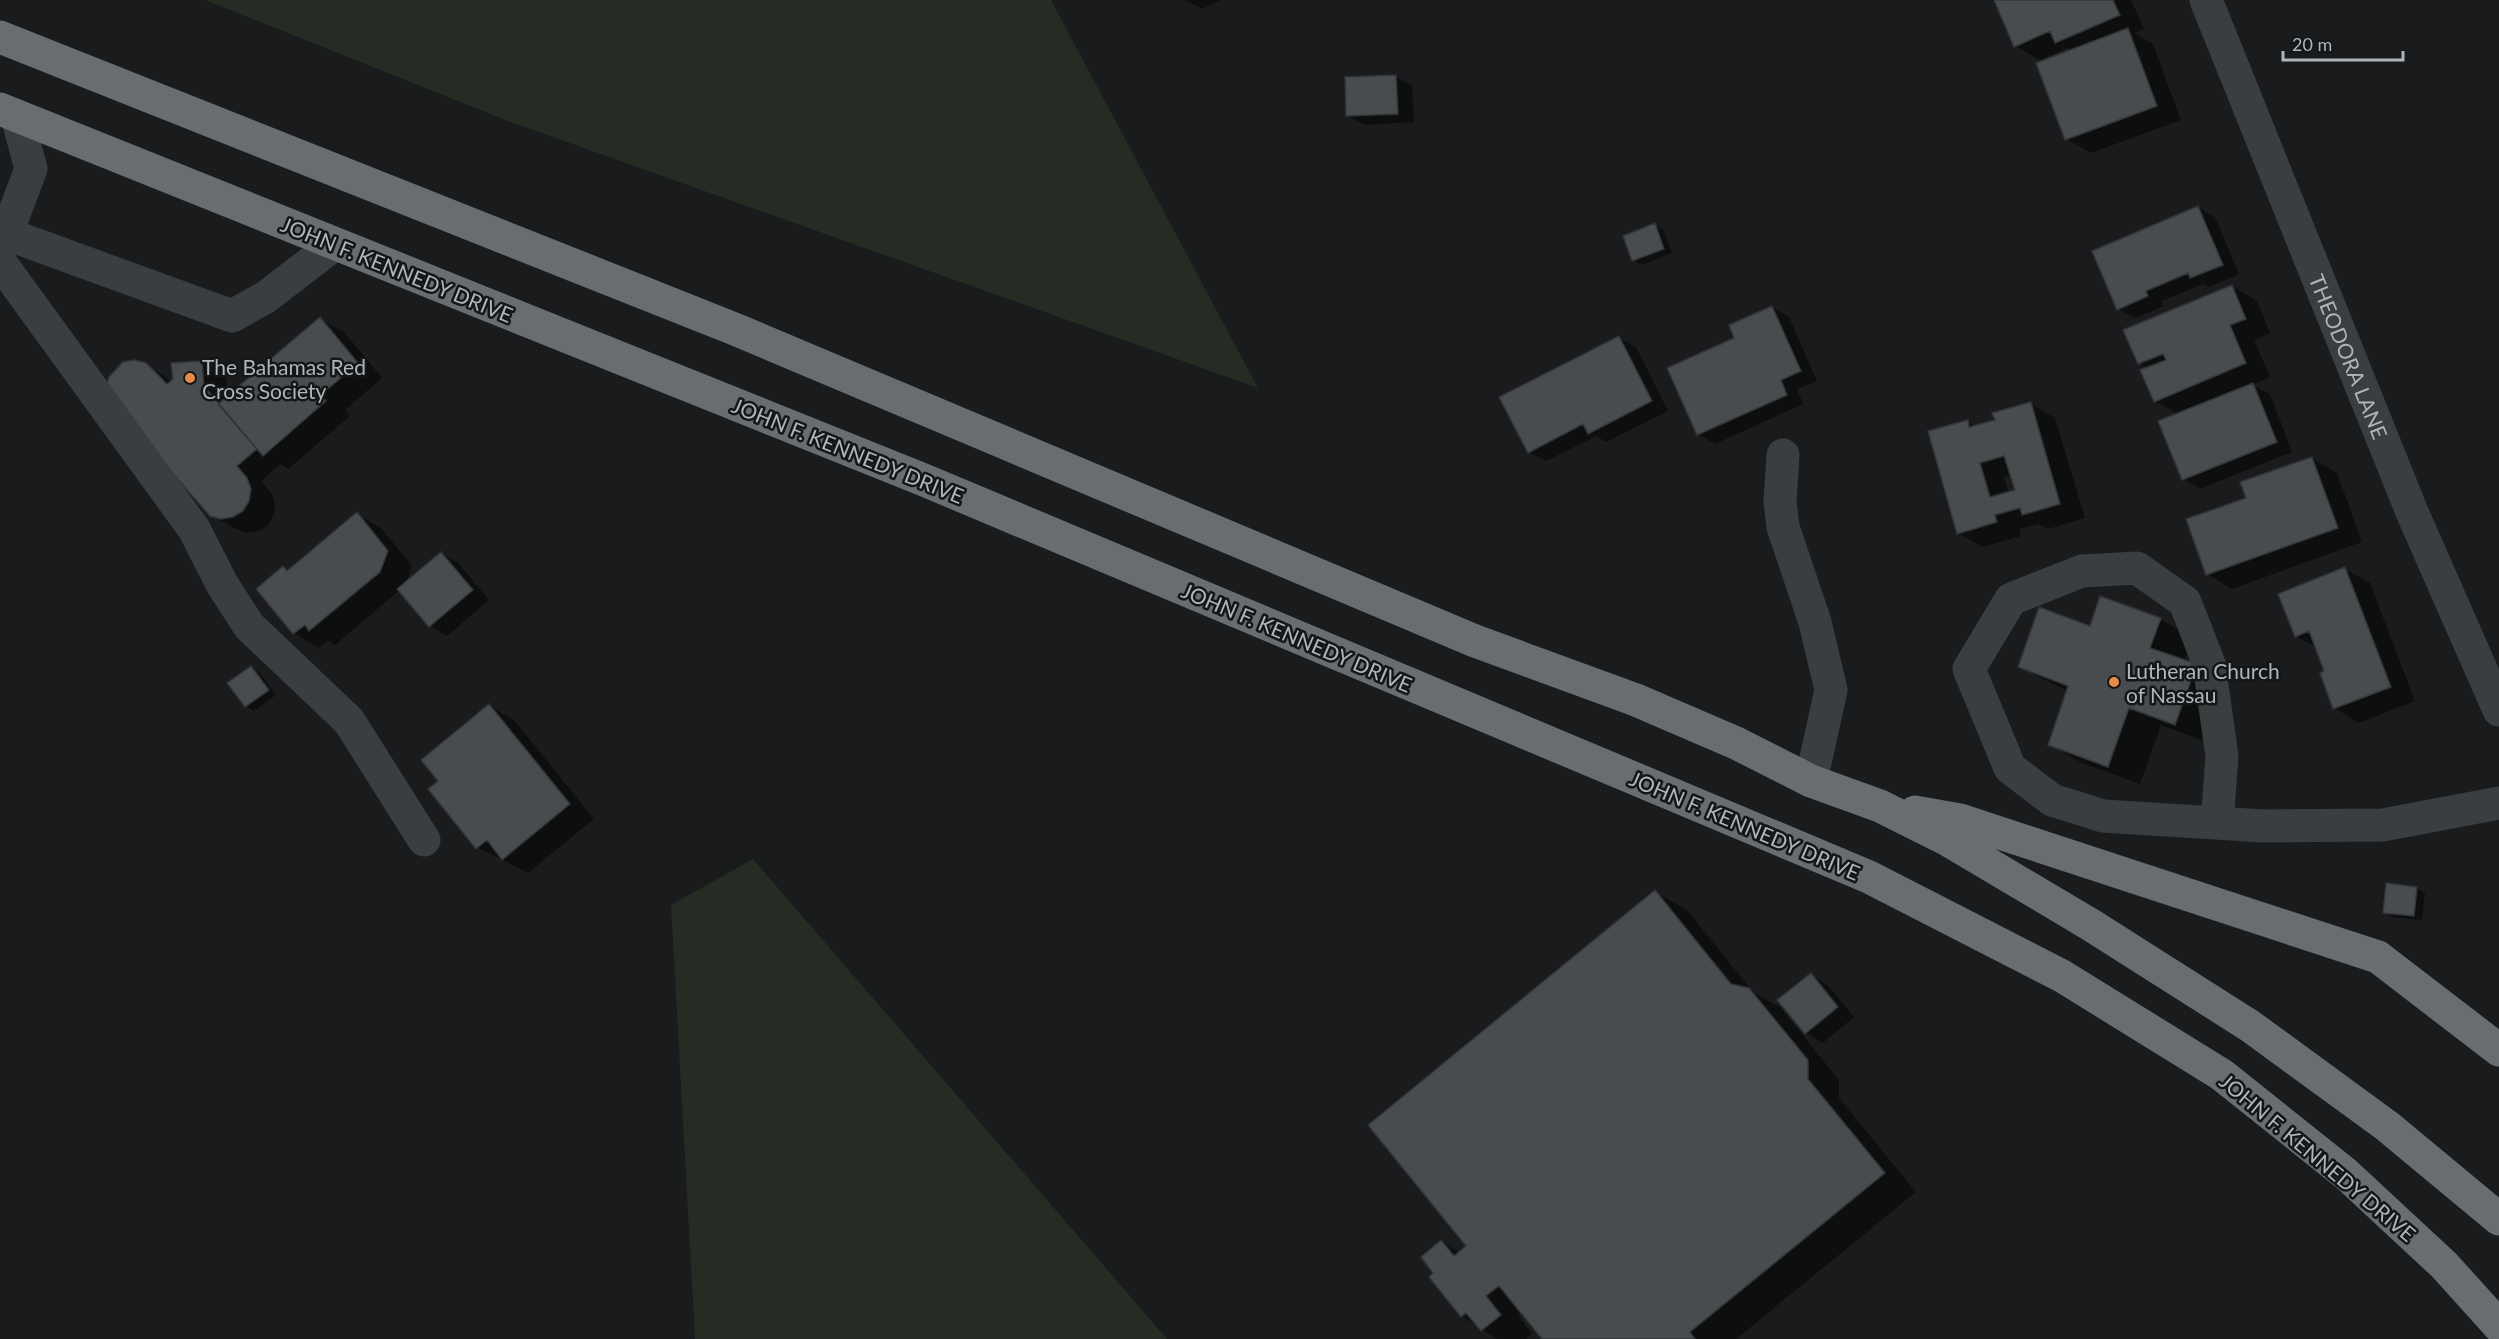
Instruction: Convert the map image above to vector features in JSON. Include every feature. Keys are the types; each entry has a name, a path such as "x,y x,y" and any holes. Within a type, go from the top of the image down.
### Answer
{"highway":[{"path":"0,37 737,330 1475,641 1636,700 1736,743 1811,781 1880,806 1948,840 2091,925 2250,1026 2387,1126 2499,1219"},
{"name":"JOHN F. KENNEDY DRIVE","path":"9,112 924,480 1869,877 2062,976 2222,1074 2346,1174 2444,1265 2499,1326"},
{"path":"1880,806 1960,820 2378,957 2499,1050"}],"street":[{"name":"THEODORA LANE","path":"2205,0 2412,512 2499,710"},
{"path":"2,249 31,169 9,112"},
{"path":"2,249 232,316 266,297 335,244"},
{"path":"2,249 194,530 222,584 249,627 349,721 424,840"},
{"path":"1783,454 1780,501 1783,527 1815,622 1831,690 1811,781"},
{"path":"2217,823 2222,756 2209,664 2185,602 2137,568 2082,571 2011,598 1969,669 2010,768 2052,800 2103,816 2217,823 2383,825 2499,803"}],"shaded area":[{"path":"205,0 1051,0 1258,388 505,120"},
{"path":"753,859 1167,1339 695,1339 671,905"}],"building":[{"path":"1994,0 2113,0 2120,15 2055,43 2050,31 2014,47"},
{"path":"2128,28 2157,106 2065,140 2036,63"},
{"path":"1396,75 1398,114 1346,116 1345,77"},
{"path":"2198,206 2223,265 2190,278 2188,273 2146,291 2148,296 2117,310 2092,251"},
{"path":"1655,223 1664,249 1632,261 1623,236"},
{"path":"2232,285 2246,319 2230,325 2246,363 2154,402 2140,370 2166,360 2163,354 2138,364 2123,330"},
{"path":"1772,306 1801,371 1781,380 1787,395 1697,435 1667,368 1734,338 1729,325"},
{"path":"320,317 358,363 321,395 326,401 263,456 218,404"},
{"path":"1619,336 1652,401 1588,434 1583,424 1528,453 1499,397"},
{"path":"134,360 146,363 167,384 173,379 171,363 202,361 204,386 257,449 237,466 247,478 251,489 249,501 243,511 233,517 221,519 210,516 114,406 106,387 109,377 123,362"},
{"path":"2253,383 2277,442 2182,480 2158,421"},
{"path":"2031,402 2060,504 2022,515 2020,508 1995,515 1997,522 1957,534 1928,431 1968,420 1969,427 1995,420 1992,413","holes":["2004,456 2015,490 1990,497 1980,463"]},
{"path":"2312,457 2338,528 2206,575 2186,519 2246,498 2240,482"},
{"path":"357,512 388,551 380,572 309,631 305,625 293,634 256,589 283,566 287,571"},
{"path":"441,552 473,590 429,627 397,589"},
{"path":"2345,567 2391,687 2333,709 2320,673 2324,671 2309,631 2295,637 2278,594"},
{"path":"2100,596 2161,618 2150,648 2197,664 2175,725 2129,708 2108,767 2048,745 2068,686 2018,667 2039,607 2090,626"},
{"path":"251,666 269,690 245,707 227,683"},
{"path":"489,704 570,804 502,860 487,840 476,849 428,789 438,781 421,760"},
{"path":"2386,883 2417,887 2414,916 2383,913"},
{"path":"1655,890 1731,984 1749,988 1808,1060 1808,1079 1885,1173 1690,1332 1695,1339 1542,1339 1499,1286 1486,1296 1501,1315 1481,1331 1466,1313 1461,1317 1429,1277 1433,1273 1421,1257 1441,1240 1454,1256 1466,1246 1368,1125"},
{"path":"1811,973 1838,1007 1805,1034 1777,1000"}],"place":[{"name":"The Bahamas Red Cross Society","path":"190,378"},
{"name":"Lutheran Church of Nassau","path":"2114,682"}]}
